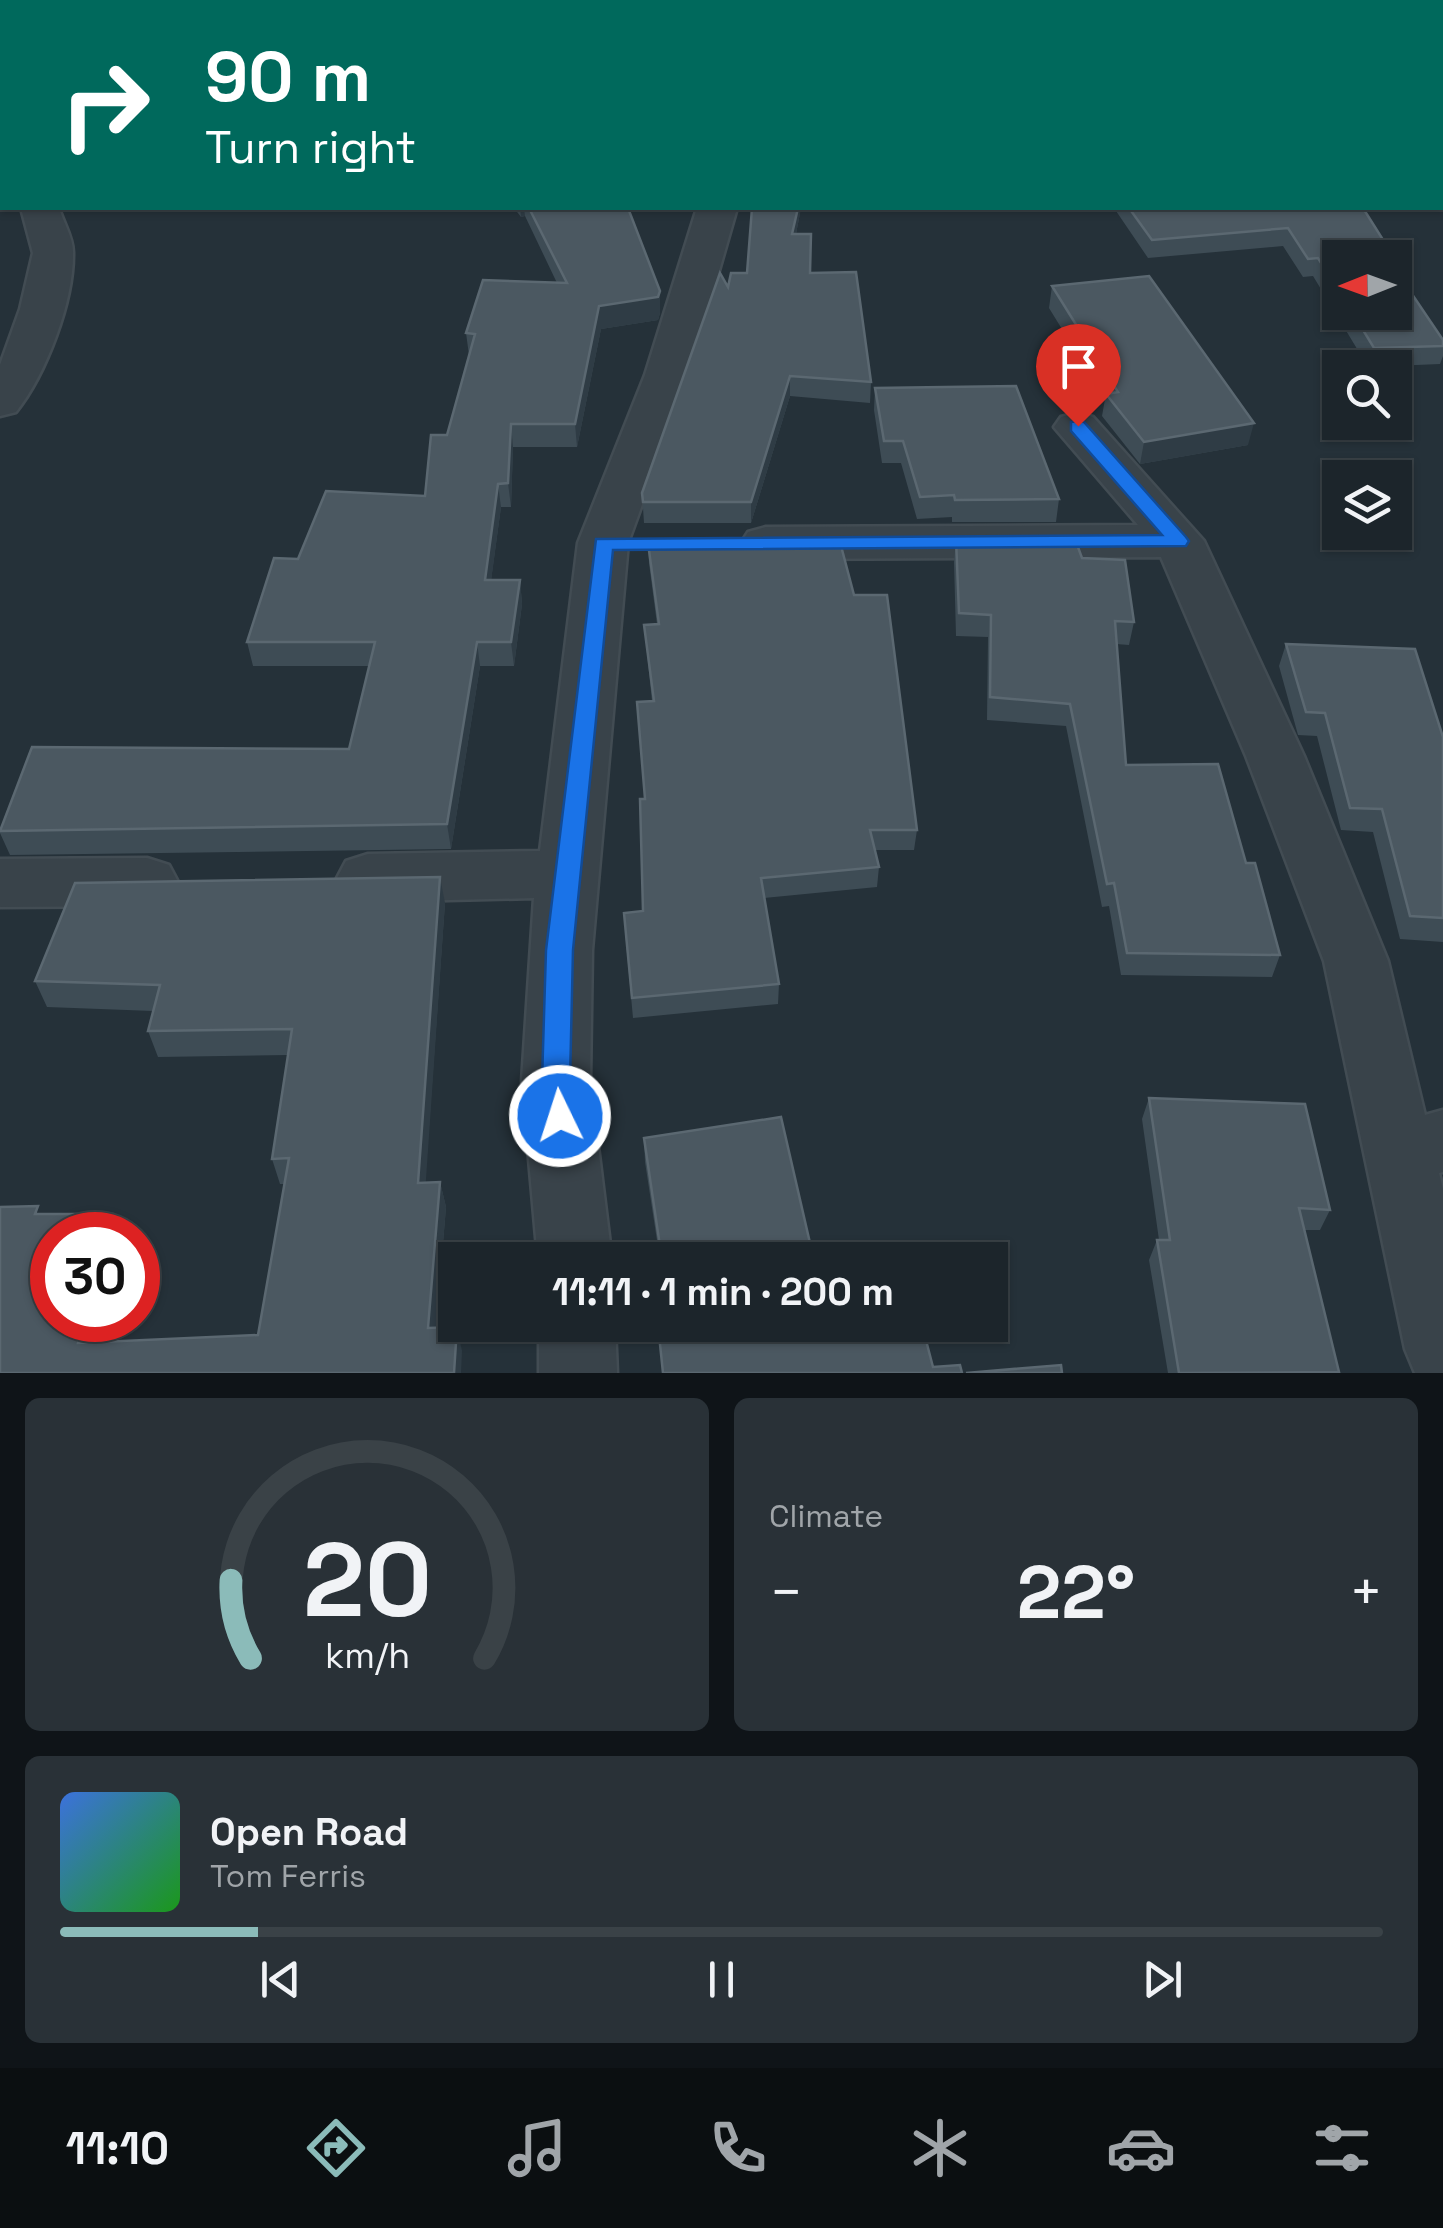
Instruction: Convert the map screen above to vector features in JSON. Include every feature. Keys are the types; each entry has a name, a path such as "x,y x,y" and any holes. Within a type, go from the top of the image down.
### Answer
{"street":[{"path":"0,402 11,392 38,318 54,248 40,210"},
{"path":"574,1242 556,1081 560,950 568,874 623,543 667,375 716,210"},
{"path":"1078,426 1179,541 1275,756 1356,961 1420,1147 1443,1350"},
{"path":"722,543 1179,541"},
{"path":"318,880 568,874"},
{"path":"0,883 202,882"},
{"path":"577,1342 578,1373"}],"building":[{"path":"530,210 629,210 660,291 658,297 599,306 575,424 511,424 508,483 498,484 485,580 520,580 511,642 477,642 447,824 0,831 32,747 349,749 375,642 247,642 274,558 298,559 326,491 425,496 431,435 447,435 475,334 466,333 483,280 567,283"},
{"path":"752,210 798,210 792,234 811,234 810,273 856,272 871,382 790,376 751,502 643,502 642,493 720,273 728,287 731,273 747,273"},
{"path":"1130,210 1364,210 1383,240 1322,240 1322,264 1318,258 1308,259 1288,228 1152,240"},
{"path":"1149,276 1254,423 1144,442 1106,394 1118,392 1052,286"},
{"path":"1412,294 1443,340 1443,346 1374,348 1363,330 1412,330"},
{"path":"1016,386 1059,499 920,497 903,441 884,441 875,388"},
{"path":"956,539 1075,539 1082,558 1125,560 1134,622 1115,621 1126,765 1218,764 1246,863 1255,863 1280,955 1127,953 1114,883 1107,884 1070,704 990,697 991,615 959,613"},
{"path":"840,542 854,595 887,595 917,830 870,830 879,867 761,878 779,984 632,998 624,913 643,911 640,799 645,799 637,702 654,701 644,625 659,624 648,543"},
{"path":"1286,644 1415,649 1443,737 1443,918 1410,916 1382,809 1350,808 1325,713 1306,712"},
{"path":"440,877 418,1183 440,1182 428,1328 438,1328 438,1342 456,1342 454,1373 0,1373 0,1207 38,1206 36,1212 30,1212 30,1342 160,1342 258,1335 289,1158 272,1159 292,1029 148,1031 160,985 35,981 75,883"},
{"path":"1149,1098 1305,1104 1330,1210 1299,1208 1339,1372 1179,1373 1157,1240 1170,1240"},
{"path":"781,1117 810,1242 659,1242 644,1138"},
{"path":"660,1342 926,1342 933,1367 960,1365 962,1373 663,1373"},
{"path":"1061,1365 1062,1373 966,1373"}],"route":[{"path":"560,1116 556,1081 560,950 603,544 1179,541 1078,426"}]}
